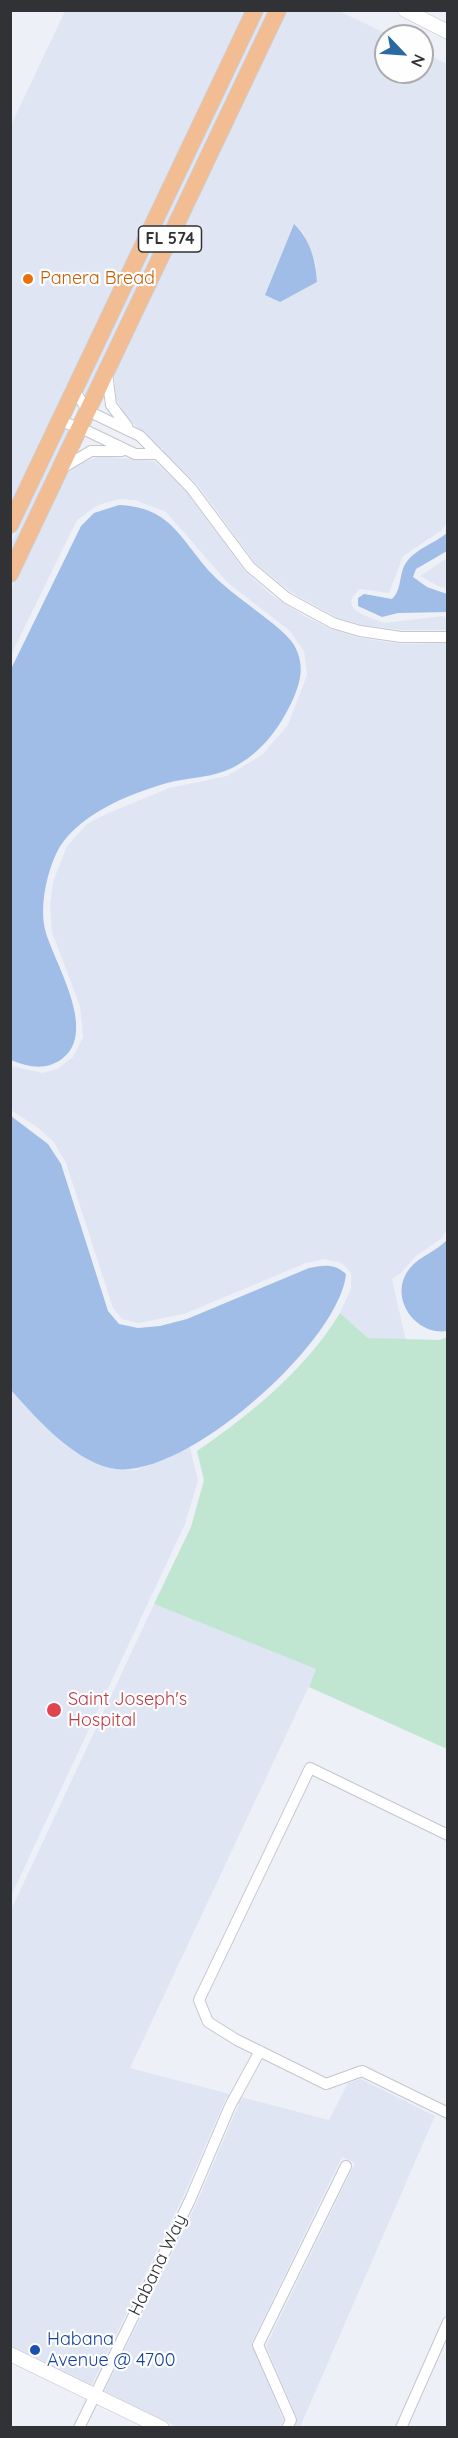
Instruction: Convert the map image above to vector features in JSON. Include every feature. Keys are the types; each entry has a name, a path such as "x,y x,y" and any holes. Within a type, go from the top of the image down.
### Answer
{"main road":[{"name":"FL 574","path":"10,525 255,10"},
{"name":"FL 574","path":"10,574 278,10"}],"street":[{"path":"405,10 447,32"},
{"path":"106,372 111,405 120,419 191,488 250,567 287,598 333,623 360,631 401,637 447,637"},
{"path":"74,390 88,411 136,435"},
{"path":"59,421 81,428 130,452"},
{"path":"61,468 91,451 107,449 157,454"},
{"path":"447,1834 310,1768 199,2000 208,2022 326,2084 362,2071 447,2113"},
{"name":"Habana Way","path":"79,2427 190,2200 230,2106 260,2051"},
{"path":"288,2427 291,2420 258,2345 346,2166"},
{"path":"401,2427 417,2398 447,2322"},
{"path":"10,2354 162,2427"}],"shaded area":[{"path":"65,11 247,11 69,385 65,387 66,390 11,509 11,125"},
{"path":"263,11 270,11 102,366 99,366 87,397 82,390"},
{"path":"286,11 339,11 374,28 374,84 434,84 434,57 447,64 447,522 442,530 403,556 389,593 360,589 353,596 351,603 354,609 363,615 384,623 442,616 447,618 447,630 401,630 362,625 336,617 291,592 255,563 197,484 163,452 163,448 159,448 125,416 116,398 114,374","holes":["294,225 303,232 316,264 317,282 265,295"]},
{"path":"63,429 71,431 51,467 11,557 11,543"},
{"path":"100,456 154,461 186,491 245,571 270,594 304,616 331,629 360,638 401,644 447,643 447,1228 442,1238 416,1256 401,1273 392,1279 406,1341 368,1338 340,1313 351,1288 351,1273 342,1263 324,1259 306,1263 184,1314 138,1323 122,1319 113,1308 66,1163 53,1141 11,1110 11,1066 43,1073 57,1069 73,1057 83,1037 80,1006 52,932 50,905 53,882 67,846 87,824 106,814 169,788 227,776 262,755 288,725 307,675 304,651 290,631 228,583 166,512 135,500 119,499 98,505 77,520 11,655 10,591 67,473 79,464"},
{"path":"447,558 447,588 440,587 420,576"},
{"name":"Saint Joseph's Hospital","path":"11,1390 55,1435 76,1452 109,1468 136,1470 190,1448 198,1480 185,1524 11,1896"},
{"path":"154,1604 317,1669 130,2068 329,2120 348,2083 361,2079 435,2116 300,2427 295,2427 297,2418 266,2346 355,2163 342,2157 252,2342 283,2420 279,2427 177,2427 104,2392 194,2209 239,2104 226,2098 183,2197 91,2386 11,2347 11,1910"}],"green space":[{"path":"340,1313 368,1338 440,1340 447,1337 447,1749 309,1687 316,1669 154,1604 191,1527 204,1480 197,1451 276,1390 326,1334"}],"water":[{"path":"294,224 304,236 311,251 317,282 280,302 265,295"},
{"path":"119,505 152,512 174,528 212,574 280,629 294,645 301,664 300,677 294,697 275,731 248,758 225,771 167,783 119,800 75,828 64,840 49,872 43,914 46,933 71,998 76,1033 72,1047 62,1059 49,1065 30,1066 11,1060 11,669 81,526 94,513"},
{"path":"447,533 447,551 416,569 413,577 427,587 447,594 447,612 398,613 382,617 358,606 358,598 364,594 392,599 398,590 403,569 408,560"},
{"path":"11,1116 48,1144 61,1164 108,1311 119,1324 138,1328 160,1326 187,1319 309,1268 333,1266 346,1274 337,1303 316,1335 287,1370 252,1403 214,1432 176,1454 140,1467 110,1468 96,1463 82,1456 56,1436 11,1390"},
{"path":"447,1240 447,1331 435,1331 415,1321 403,1302 402,1290 404,1279 410,1268"}],"place":[{"name":"Panera Bread","path":"28,279"},
{"name":"Saint Joseph's Hospital","path":"54,1710"},
{"name":"Habana Avenue @ 4700","path":"35,2350"}]}
